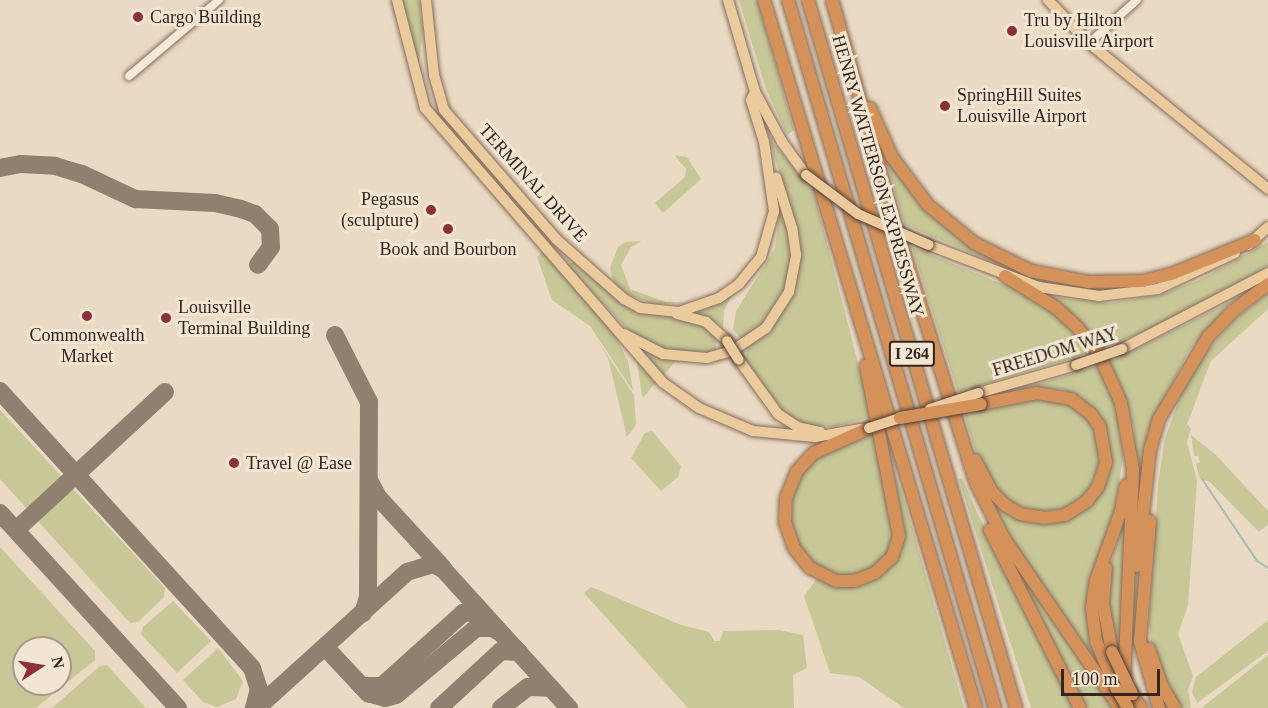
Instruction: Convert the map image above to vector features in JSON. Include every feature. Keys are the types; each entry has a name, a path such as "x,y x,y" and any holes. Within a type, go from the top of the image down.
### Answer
{"highway":[{"path":"764,0 862,335 976,708"},
{"path":"770,0 770,15"},
{"name":"HENRY WATTERSON EXPRESSWAY","path":"788,0 995,708"},
{"name":"HENRY WATTERSON EXPRESSWAY","path":"808,0 1016,708"},
{"path":"832,0 979,505 1080,708"},
{"path":"846,46 855,59 882,140 907,180 948,224 994,254 1060,278 1128,283 1174,273 1255,240"},
{"path":"1005,276 1055,307 1099,354 1121,403 1133,470 1127,647"},
{"path":"1119,706 1150,450 1159,419 1166,410 1188,366 1208,337 1233,311 1268,284"},
{"path":"862,335 899,536 892,557 875,573 854,581 836,581 810,568 794,548 785,522 786,498 797,471 814,453 869,428"},
{"path":"900,418 979,398 1044,392 1062,395 1085,408 1100,427 1106,453 1102,478 1087,501 1051,518 1027,516 1005,505 980,471 952,407"},
{"path":"1159,708 1140,641 1153,476 1166,410"},
{"path":"959,432 976,483 1003,537 1119,706"},
{"path":"1130,463 1103,583 1105,624 1112,652 1141,708"},
{"path":"1113,532 1095,579 1092,607 1096,641 1116,688 1128,708"},
{"path":"968,545 980,559 1023,708"},
{"path":"939,588 938,599 970,708"},
{"path":"1144,595 1152,662 1175,708"}],"main road":[{"path":"397,0 425,108 661,381 710,414 768,434 815,437 869,428 900,418"},
{"name":"TERMINAL DRIVE","path":"426,0 434,75 444,110 556,239 624,300 640,308 665,312 690,309 724,295 747,276 761,257 774,211 764,142 751,100 754,92"},
{"name":"TERMINAL DRIVE","path":"728,0 754,92 782,142 806,175 858,214 1005,276 1075,295 1135,294 1192,276 1255,240"},
{"path":"1047,0 1089,43 1268,189"},
{"path":"618,331 658,352 707,358 742,345 772,321 789,292 796,255 792,228 764,142"},
{"path":"1255,240 1268,227"},
{"path":"1255,240 1268,233"},
{"name":"FREEDOM WAY","path":"979,398 1122,349 1268,273"},
{"path":"665,312 706,322 727,341 769,404 786,421 817,432 840,432"}],"street":[{"path":"129,76 219,0"},
{"path":"1089,43 1137,0"}],"green space":[{"path":"402,0 419,0 423,33 418,67"},
{"path":"739,0 757,0 794,130 787,135 766,89"},
{"path":"769,138 814,193 872,417 833,427 805,425 782,412 747,362 746,347 771,326 793,290 789,205"},
{"path":"883,149 940,220 1066,285 1031,277 905,225"},
{"path":"674,155 687,157 701,179 663,213 655,203 685,177 686,169"},
{"path":"780,201 792,250 786,286 764,323 743,340 733,330 736,311 775,249"},
{"path":"642,241 631,247 621,265 630,289 666,302 692,303 652,304 628,294 614,283 610,268 618,247 626,242"},
{"path":"1268,242 1268,266 1162,324 1101,349 1050,297 1110,303 1160,295 1199,280"},
{"path":"912,247 1032,296 1054,311 1093,352 958,392"},
{"path":"543,252 614,333 628,361 633,391 590,326 552,300 537,257"},
{"path":"576,262 628,308 700,322 716,337 716,351 699,354 661,350 636,338 566,264"},
{"path":"1268,293 1268,309 1211,361 1187,424 1191,429 1187,442 1197,481 1188,605 1178,634 1193,676 1188,690 1191,708 1181,708 1166,685 1152,648 1149,623 1158,484 1165,438 1183,390 1205,354 1234,320"},
{"path":"733,294 724,310 723,327 697,312"},
{"path":"1232,301 1189,351 1165,396 1155,420 1136,531 1134,427 1110,362"},
{"path":"596,338 634,395 636,425 627,437 608,358"},
{"path":"651,355 676,361 663,376 647,360"},
{"path":"637,361 656,382 644,397 642,396"},
{"path":"1100,365 1116,403 1123,455 1115,512 1094,570 1103,674 1012,541 985,486 1014,515 1078,512 1111,454 1106,430 1097,413 1078,396 1062,389 1029,387"},
{"path":"1042,396 1080,408 1095,427 1101,465 1085,495 1069,507 1041,512 1016,506 1000,494 976,453 964,413"},
{"path":"0,410 165,588 164,597 138,622 130,623 0,479"},
{"path":"652,431 681,466 678,477 661,491 631,458 645,433"},
{"path":"876,434 895,531 887,555 869,570 848,576 831,573 811,561 798,544 791,524 794,487 813,457"},
{"path":"1191,435 1216,455 1268,511 1268,524 1259,532 1210,482 1200,479 1196,464 1200,462 1198,456 1194,456"},
{"path":"893,470 903,496 964,708 904,708 859,677 830,673 804,596 818,577 869,580 904,529"},
{"path":"962,478 1077,708 1031,708 959,479"},
{"path":"1127,511 1120,658 1109,624 1108,574"},
{"path":"0,547 95,651 95,660 72,679 72,636 12,636 12,696 51,696 36,708 0,708"},
{"path":"1010,558 1113,708 1086,708"},
{"path":"591,587 681,625 709,632 714,641 720,641 723,631 779,630 803,635 807,668 793,675 794,708 688,708 584,593"},
{"path":"173,601 211,641 177,673 141,634 143,627"},
{"path":"1268,620 1268,651 1197,703 1192,692 1196,677"},
{"path":"218,648 243,681 236,699 217,707 203,702 183,680"},
{"path":"1268,655 1268,708 1202,708 1204,706"},
{"path":"107,665 146,708 52,708 66,696 72,696 72,690 100,666"}],"waterway":[{"path":"1202,479 1257,561 1268,568"}],"taxiway":[{"path":"0,168 21,164 55,166 82,174 135,199 215,203 255,214 270,229 271,247 258,265"},
{"path":"335,335 369,402 368,597 363,613"},
{"path":"0,391 252,668 259,689 254,708"},
{"path":"16,530 165,392"},
{"path":"370,482 378,497 443,568"},
{"path":"0,513 178,708"},
{"path":"257,708 407,572 433,564 443,569 569,708"},
{"path":"361,686 382,686 463,613 482,612"},
{"path":"368,693 385,698 396,695 476,628 492,628 501,633"},
{"path":"325,647 369,694"},
{"path":"439,708 501,651 519,652"},
{"path":"501,708 528,687 551,688"}],"place":[{"name":"Cargo Building","path":"138,17"},
{"name":"Tru by Hilton Louisville Airport","path":"1012,31"},
{"name":"SpringHill Suites Louisville Airport","path":"945,106"},
{"name":"Pegasus (sculpture)","path":"431,210"},
{"name":"Book and Bourbon","path":"448,229"},
{"name":"Commonwealth Market","path":"87,316"},
{"name":"Louisville Terminal Building","path":"166,318"},
{"name":"Travel @ Ease","path":"234,463"}]}
